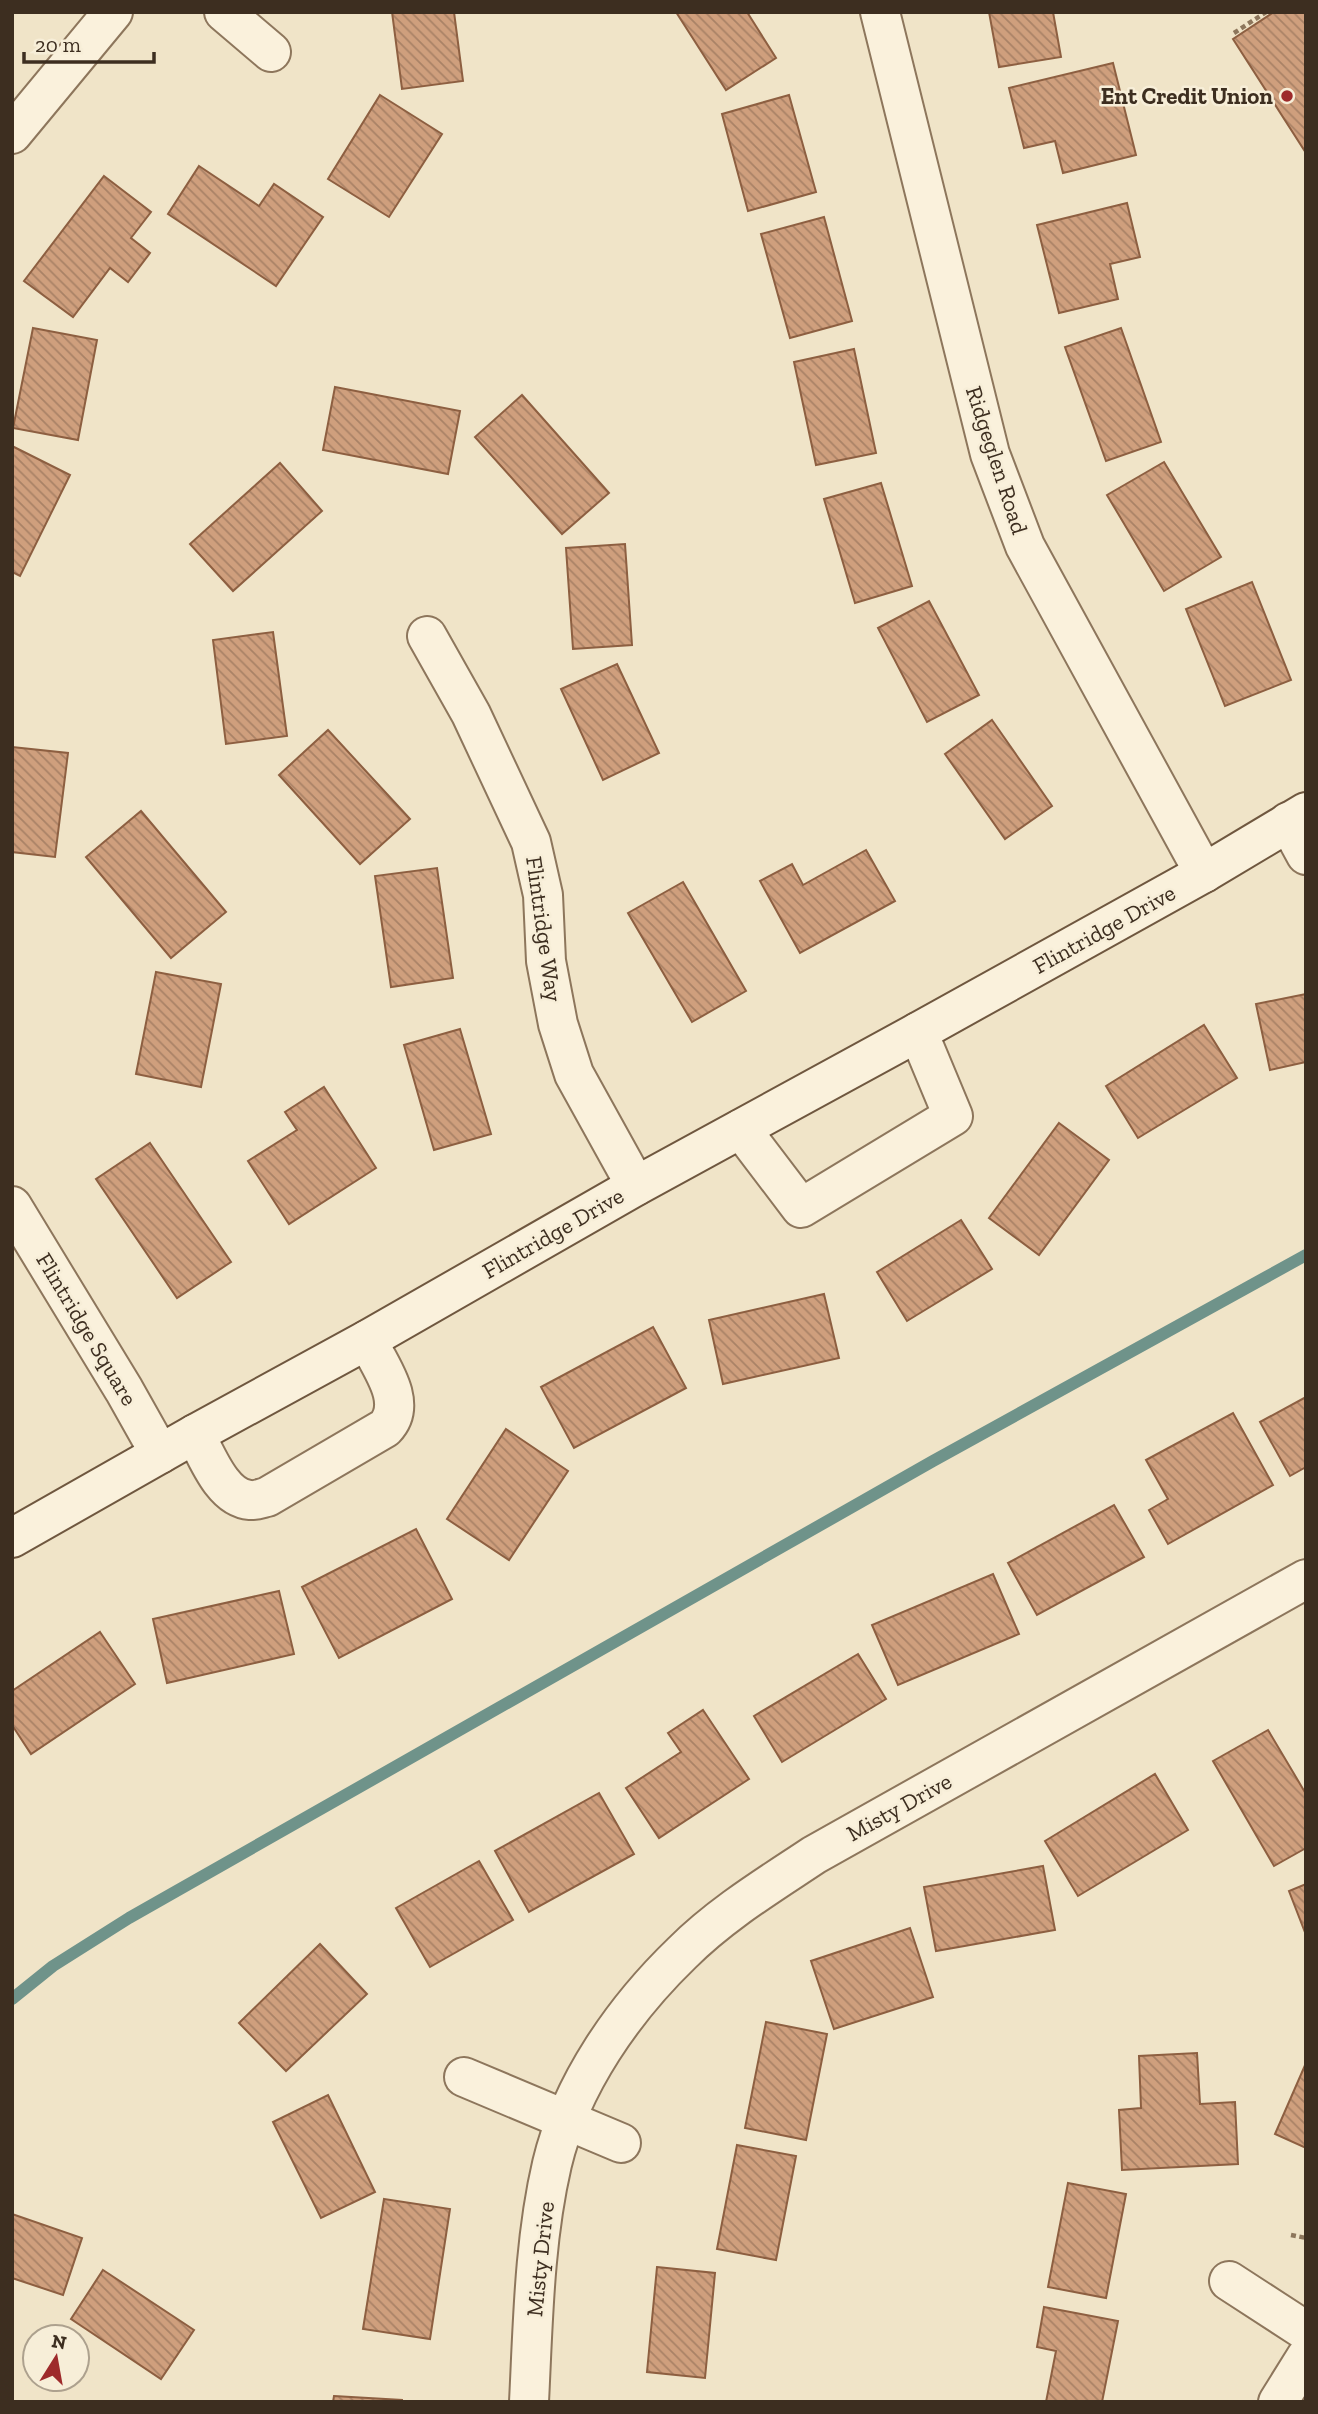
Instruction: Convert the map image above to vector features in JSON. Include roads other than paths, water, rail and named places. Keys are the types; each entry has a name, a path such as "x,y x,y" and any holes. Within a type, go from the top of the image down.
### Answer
{"street":[{"path":"12,134 113,12"},
{"path":"224,12 271,51"},
{"name":"Ridgeglen Road","path":"880,12 990,453 1006,499 1025,546 1204,873"},
{"name":"Flintridge Way","path":"427,635 471,714 531,842 543,895 546,961 558,1024 574,1074 636,1186"},
{"name":"Flintridge Drive","path":"12,1538 636,1186 1204,873 1297,817 1306,855"},
{"path":"741,1129 801,1208 953,1116 918,1032"},
{"name":"Flintridge Square","path":"12,1206 160,1454"},
{"path":"195,1434 226,1488 238,1497 252,1501 267,1497 385,1428 392,1421 395,1409 394,1394 367,1340"},
{"name":"Misty Drive","path":"529,2402 541,2221 552,2163 566,2119 597,2059 635,2006 682,1952 748,1898 814,1855 1302,1591"},
{"path":"464,2077 621,2143"},
{"path":"1229,2281 1306,2331"},
{"path":"1278,2402 1306,2357"}],"waterway":[{"path":"12,1999 53,1966 129,1918 933,1461 1306,1255"}],"place":[{"name":"Ent Credit Union","path":"1287,96"}]}
